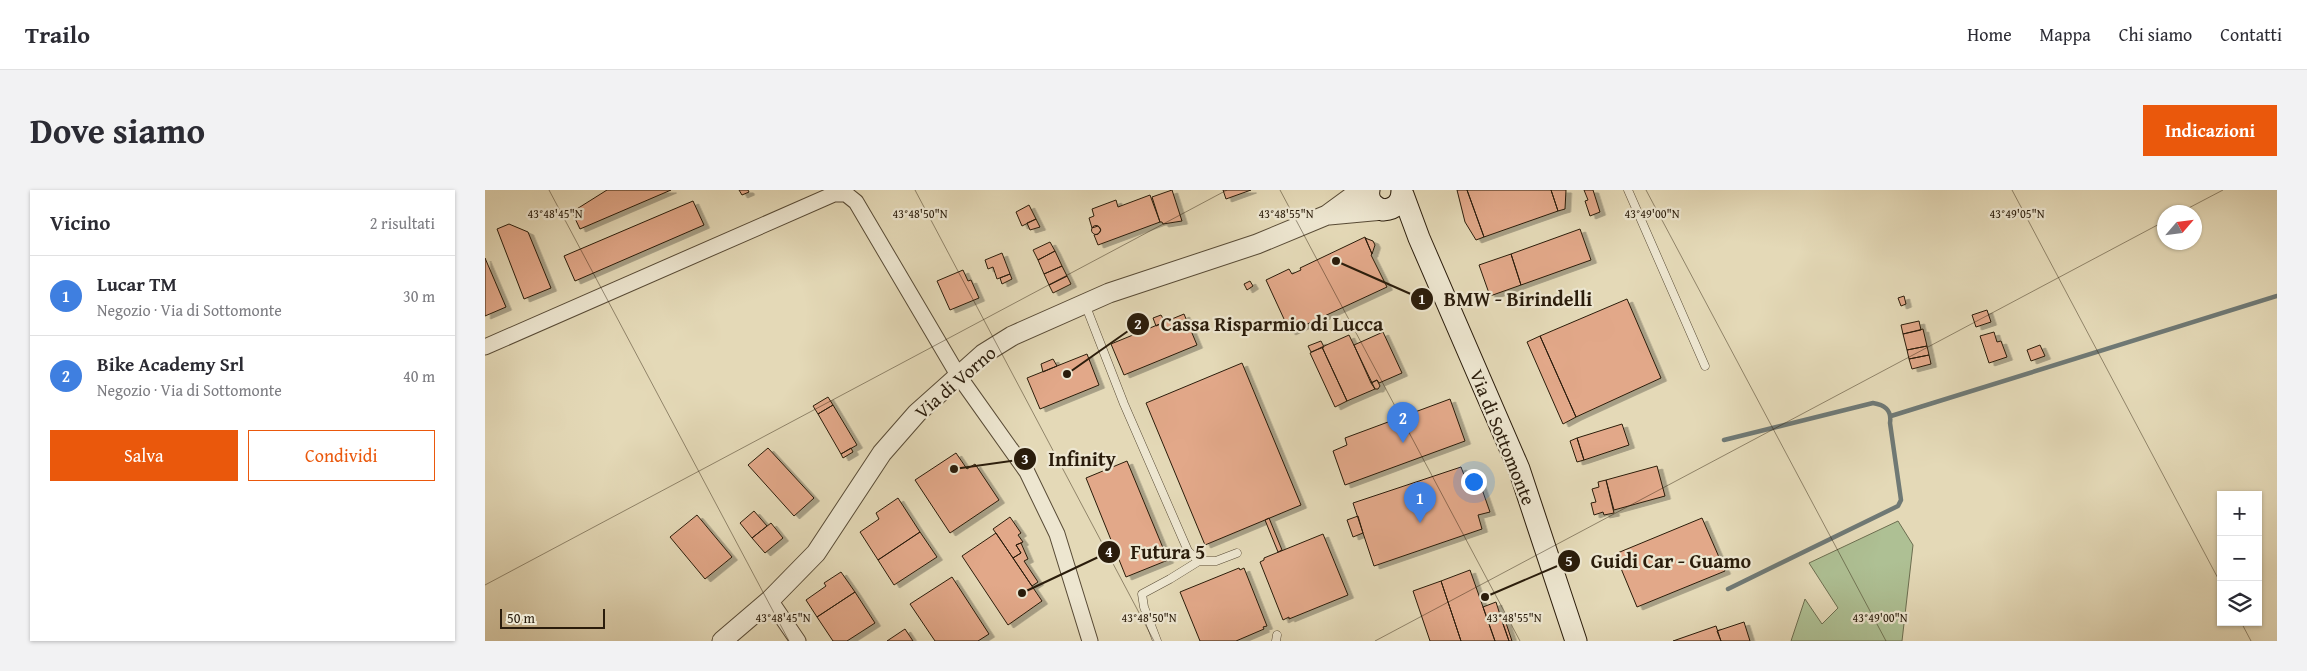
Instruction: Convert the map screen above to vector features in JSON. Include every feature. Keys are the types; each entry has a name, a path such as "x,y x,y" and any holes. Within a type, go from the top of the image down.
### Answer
{"main road":[{"name":"Via di Sottomonte","path":"1369,190 1370,200 1373,205 1401,221 1419,238"},
{"name":"Via di Sottomonte","path":"1383,210 1399,203 1402,191"},
{"name":"Via di Sottomonte","path":"1402,191 1419,238 1519,469 1576,641"}],"street":[{"name":"Via di Vorno","path":"723,641 771,600 816,554 882,453 917,413 983,354 1012,336 1109,293 1257,244 1327,215 1361,190"},
{"path":"485,347 834,194 847,192 856,202 959,374 1027,472 1043,502 1068,566 1090,641"},
{"name":"Via di Vorno","path":"1327,215 1383,210"},
{"path":"771,600 798,641"}],"lane":[{"path":"1628,190 1705,366"},
{"path":"1085,304 1124,404 1188,551 1199,561"},
{"path":"1157,641 1144,607 1142,594 1199,561 1215,561 1237,553"}],"green space":[{"path":"1898,521 1913,545 1902,641 1791,641 1805,599 1822,624 1838,608 1809,563"}],"building":[{"path":"607,190 671,190 580,229 572,212"},
{"path":"739,190 748,190 749,192 742,195"},
{"path":"1172,190 1182,221 1163,224 1160,222 1152,197"},
{"path":"1223,190 1251,190 1226,199"},
{"path":"1457,190 1467,190 1484,237 1476,240 1465,222"},
{"path":"1467,190 1551,190 1558,211 1484,237"},
{"path":"1551,190 1566,190 1565,209 1558,211"},
{"path":"1584,190 1593,190 1600,212 1590,216 1585,201 1588,200"},
{"path":"1150,195 1160,222 1098,245 1094,235 1098,234 1101,230 1098,226 1092,228 1089,218 1094,216 1092,209 1116,200 1118,207"},
{"path":"693,201 704,225 575,281 564,256"},
{"path":"1029,205 1036,219 1022,226 1016,212"},
{"path":"1036,219 1040,227 1030,230 1027,223"},
{"path":"509,224 528,232 551,288 524,299 497,229"},
{"path":"1096,225 1101,230 1096,235 1091,230"},
{"path":"1580,229 1591,260 1521,285 1511,254"},
{"path":"1365,237 1371,255 1387,287 1290,332 1266,280 1289,269 1292,274 1301,270 1300,268"},
{"path":"1365,238 1373,241 1375,245 1372,254"},
{"path":"1050,242 1055,251 1038,260 1033,250"},
{"path":"1055,251 1062,266 1044,274 1038,260"},
{"path":"1002,253 1010,274 997,279 993,267 988,269 985,260"},
{"path":"1511,254 1521,285 1490,296 1479,265"},
{"path":"485,258 506,307 485,316"},
{"path":"1062,266 1067,276 1049,285 1044,274"},
{"path":"963,270 968,281 971,280 979,298 950,310 937,281"},
{"path":"1010,274 1012,279 1002,284 1000,278"},
{"path":"1067,276 1071,284 1053,293 1049,285"},
{"path":"1250,281 1253,286 1247,290 1244,284"},
{"path":"1904,296 1906,304 1901,306 1898,298"},
{"path":"1627,299 1661,378 1576,417 1540,336"},
{"path":"1987,310 1991,322 1976,327 1972,315"},
{"path":"1184,314 1197,345 1124,375 1111,344"},
{"path":"1161,315 1165,322 1156,326 1153,318"},
{"path":"1919,321 1921,330 1903,334 1901,325"},
{"path":"1923,329 1927,346 1907,350 1903,334"},
{"path":"1383,332 1402,373 1379,383 1377,380 1371,383 1354,345"},
{"path":"1994,332 1997,342 2001,341 2007,357 1989,363 1980,336"},
{"path":"1349,335 1375,389 1347,401 1322,347"},
{"path":"1540,336 1576,417 1563,424 1527,342"},
{"path":"1321,341 1324,347 1311,352 1308,346"},
{"path":"2040,345 2045,356 2031,361 2027,350"},
{"path":"1927,346 1929,355 1909,359 1907,350"},
{"path":"1322,347 1347,401 1335,407 1310,353"},
{"path":"1087,354 1099,385 1040,409 1027,378"},
{"path":"1929,355 1931,364 1912,369 1909,359"},
{"path":"1053,359 1057,366 1043,372 1041,364"},
{"path":"1242,363 1301,505 1205,545 1146,403"},
{"path":"1377,380 1380,386 1378,389 1375,389 1371,383"},
{"path":"828,397 833,405 818,414 813,406"},
{"path":"1450,399 1465,441 1345,485 1333,451 1347,445 1345,438"},
{"path":"833,405 857,445 841,454 818,414"},
{"path":"1622,424 1629,445 1584,460 1577,438"},
{"path":"1577,438 1584,460 1577,462 1570,441"},
{"path":"768,448 814,498 794,516 748,465"},
{"path":"851,448 853,452 843,458 841,454"},
{"path":"956,453 967,469 975,464 999,500 950,533 915,480"},
{"path":"1127,461 1168,560 1126,577 1086,478"},
{"path":"1657,466 1665,496 1614,510 1606,480"},
{"path":"1461,467 1466,480 1477,475 1490,512 1478,515 1482,529 1374,566 1353,503"},
{"path":"1606,480 1614,513 1604,515 1603,512 1594,515 1591,503 1596,502 1592,489 1599,487 1598,482"},
{"path":"898,498 920,532 878,560 860,532 879,519 876,513"},
{"path":"754,511 767,526 752,538 740,523"},
{"path":"697,515 732,557 705,579 670,537"},
{"path":"1358,516 1363,533 1353,537 1347,520"},
{"path":"1010,517 1021,533 1018,535 1023,542 1016,545 1021,553 1013,558 993,529"},
{"path":"1269,518 1282,550 1278,552 1265,520"},
{"path":"1702,518 1725,571 1637,607 1615,554"},
{"path":"771,523 783,538 765,553 752,538"},
{"path":"920,532 937,557 894,585 878,560"},
{"path":"996,533 1042,601 1008,625 962,556"},
{"path":"1323,534 1348,595 1283,620 1260,562 1264,558"},
{"path":"1021,543 1028,559 1024,561 1038,582 1032,586 1013,558 1021,553 1016,545"},
{"path":"1239,568 1240,570 1244,568 1267,626 1236,641 1200,641 1180,592"},
{"path":"1470,570 1495,641 1461,641 1441,581"},
{"path":"841,572 855,592 817,617 806,600 826,586 824,583"},
{"path":"952,577 989,634 978,641 935,641 910,604"},
{"path":"1441,581 1461,641 1430,641 1413,591"},
{"path":"855,592 875,623 847,641 833,641 817,617"},
{"path":"1496,602 1509,641 1495,641 1483,607"},
{"path":"1504,617 1512,641 1509,641 1501,618"},
{"path":"1744,622 1750,641 1721,641 1717,631"},
{"path":"1716,626 1721,641 1673,641"},
{"path":"905,629 913,641 887,641"}],"waterway":[{"path":"1891,416 2277,296"},
{"path":"1724,440 1873,403 1881,405 1889,411 1890,415 1901,500 1898,506 1728,589"}],"place":[{"name":"BMW - Birindelli","path":"1336,261"},
{"name":"Cassa Risparmio di Lucca","path":"1067,374"},
{"name":"Bike Academy Srl","path":"1403,443"},
{"name":"Infinity","path":"954,469"},
{"name":"Lucar TM","path":"1420,523"},
{"name":"Futura 5","path":"1022,593"},
{"name":"Guidi Car - Guamo","path":"1485,597"}]}
